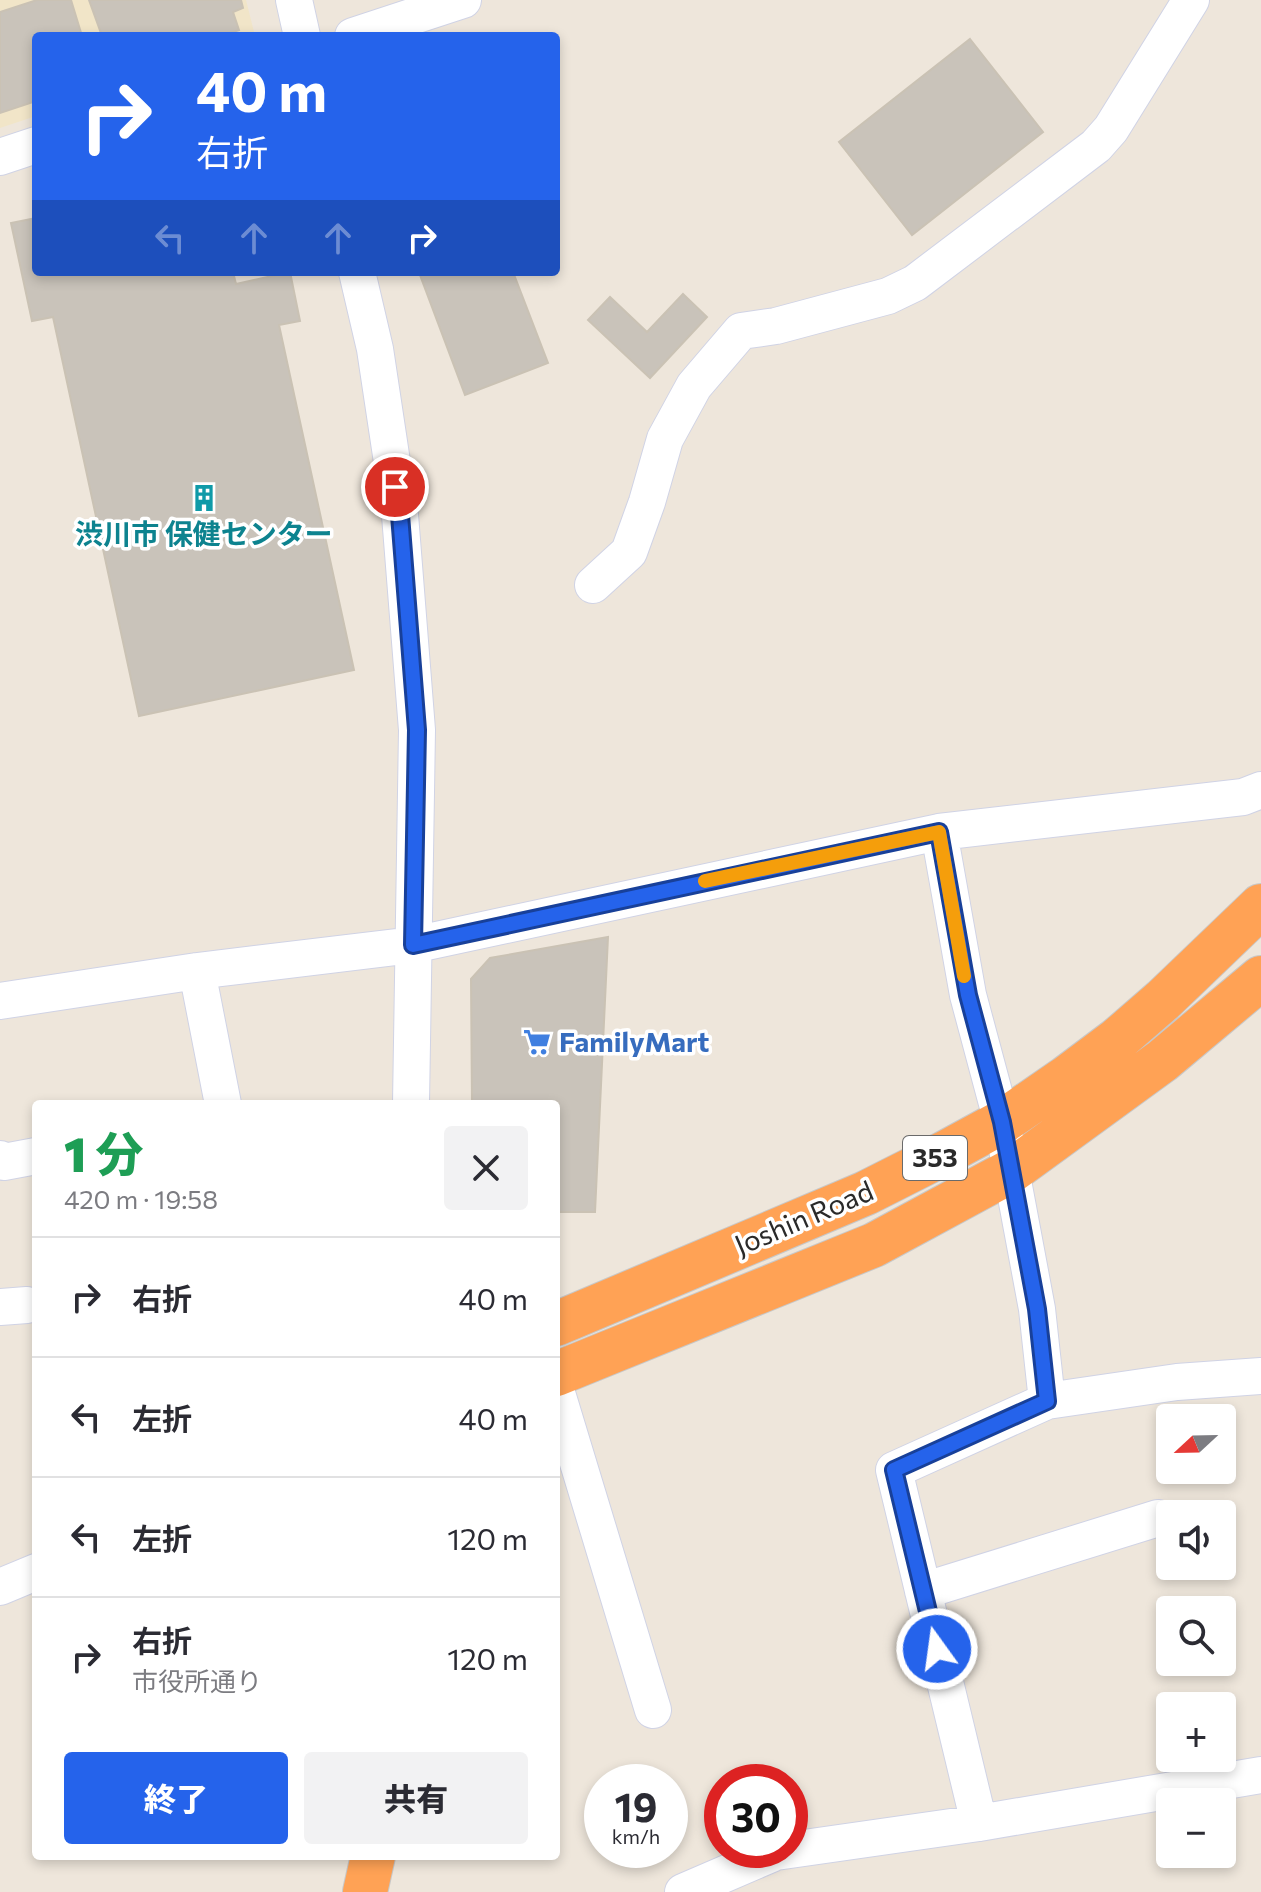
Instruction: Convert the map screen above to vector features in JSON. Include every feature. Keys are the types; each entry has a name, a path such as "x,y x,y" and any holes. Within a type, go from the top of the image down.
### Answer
{"highway":[{"name":"Joshin Road","path":"560,1322 866,1193 1002,1122 1118,1039 1261,906"},
{"name":"Joshin Road","path":"560,1372 874,1245 1011,1171 1162,1061 1261,978"},
{"path":"365,1892 372,1860"}],"street":[{"path":"294,0 301,32"},
{"path":"365,32 463,0"},
{"path":"593,585 629,552 665,439 694,386 741,331 776,326 888,296 915,283 1096,146 1111,129 1191,0"},
{"path":"0,157 32,146"},
{"path":"358,276 375,349 400,515 417,730 411,1100"},
{"path":"0,1001 197,971 413,945 939,832 1243,797 1261,790"},
{"path":"939,832 968,995 1002,1122 1037,1309 1047,1401"},
{"path":"197,971 222,1100"},
{"path":"0,1159 4,1162 32,1157"},
{"path":"979,1823 894,1470 1047,1401 1177,1382 1261,1376"},
{"path":"560,1403 653,1710"},
{"path":"923,1591 1156,1519"},
{"path":"0,1587 32,1574"},
{"path":"808,1847 979,1823 1261,1775"},
{"path":"683,1892 739,1868"},
{"path":"758,1892 769,1868"}],"shaded area":[{"path":"0,0 246,0 254,32 32,32 32,117 0,128"}],"building":[{"path":"37,0 71,0 81,32 32,32 32,102 0,113 0,12"},
{"path":"89,0 241,0 243,8 233,12 239,30 233,32 101,32"},
{"path":"970,39 1043,132 912,235 839,142"},
{"name":"渋川市 保健センター","path":"32,219 32,276 234,276 236,284 272,276 291,276 300,321 279,325 354,670 139,716 53,317 32,321 11,223"},
{"path":"420,276 515,276 548,363 465,395"},
{"path":"683,294 707,317 650,378 588,320 610,297 647,332"},
{"name":"FamilyMart","path":"608,937 595,1212 560,1212 560,1100 472,1100 471,979 490,958"}],"slow traffic":[{"path":"705,881 939,832 964,976"}],"place":[{"name":"渋川市 保健センター","path":"204,498"},
{"name":"FamilyMart","path":"537,1042"}],"route":[{"path":"395,487 400,515 417,730 413,945 939,832 968,995 1002,1122 1037,1309 1047,1401 894,1470 937,1649"}]}
